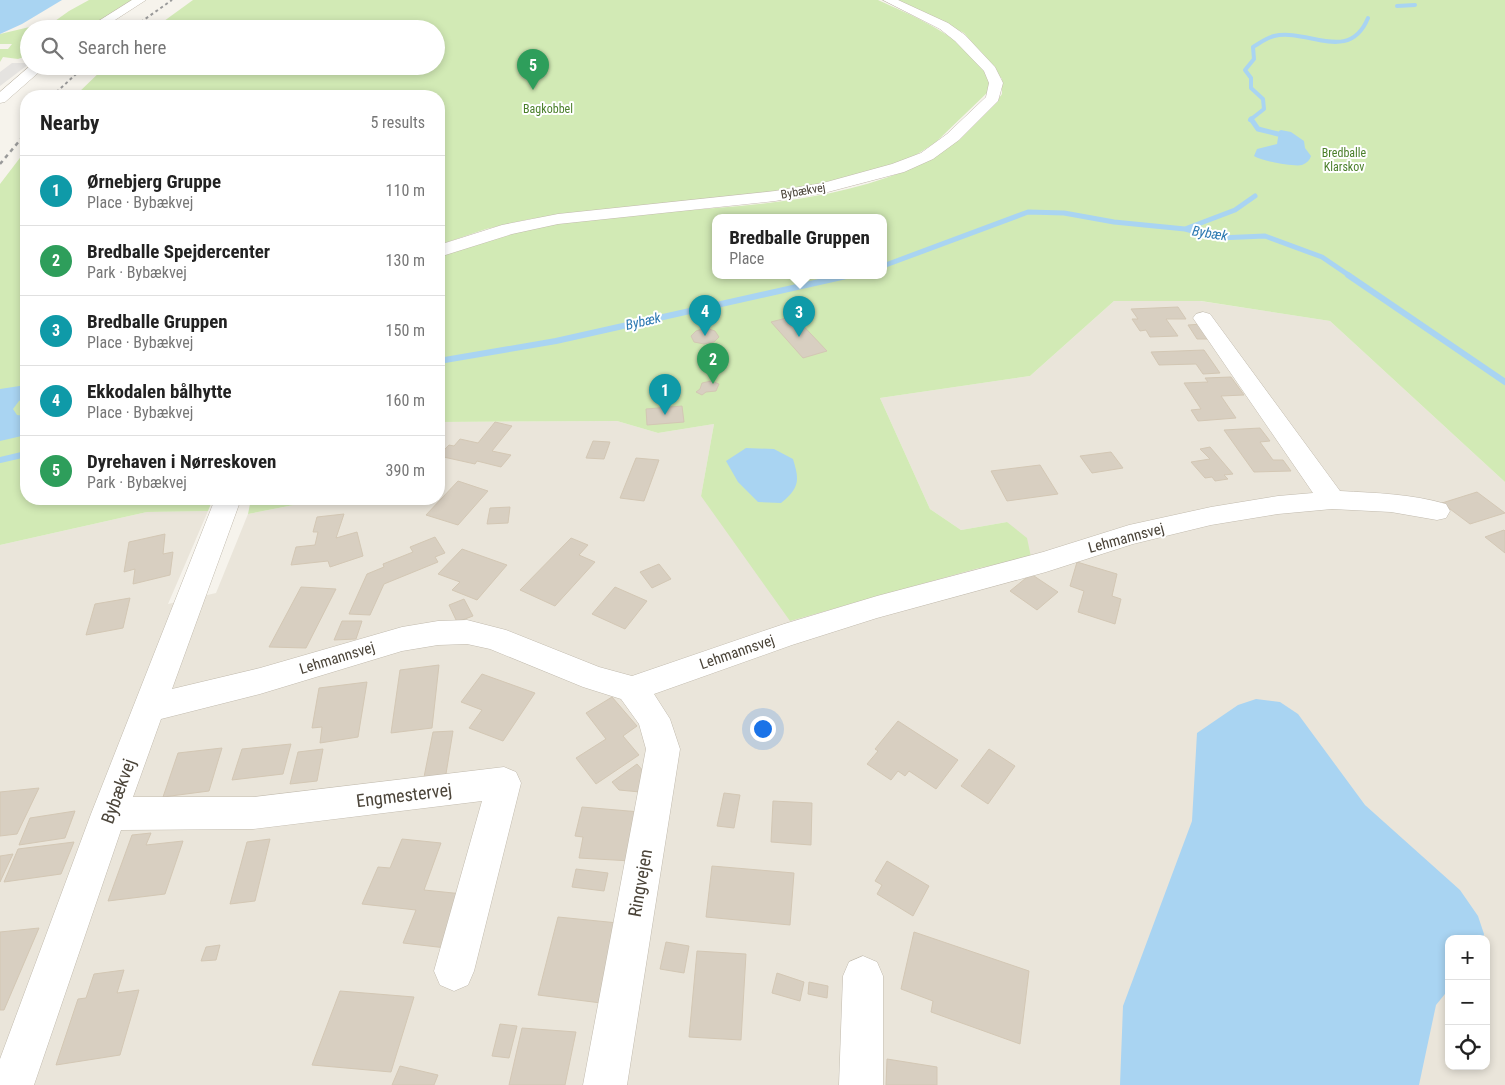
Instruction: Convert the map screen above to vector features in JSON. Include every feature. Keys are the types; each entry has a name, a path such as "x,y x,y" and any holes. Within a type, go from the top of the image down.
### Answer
{"street":[{"path":"107,20 140,0"},
{"name":"Bybækvej","path":"445,250 508,230 558,219 775,196 824,188 898,168 926,156 953,137 993,98 996,83 990,70 960,38 944,26 889,0"},
{"path":"0,99 28,75"},
{"path":"1203,318 1332,500"},
{"name":"Lehmannsvej","path":"148,709 260,681 402,639 438,632 467,632 494,638 594,678 632,689 784,636 877,607 1046,562 1129,535 1210,516 1268,506 1332,500 1391,503 1437,511"},
{"name":"Bybækvej","path":"12,1085 109,814 226,505"},
{"name":"Ringvejen","path":"605,1085 664,749 654,719 632,689"},
{"name":"Engmestervej","path":"109,814 252,813 504,783 454,972"},
{"path":"861,1085 863,976"}],"shaded area":[{"path":"12,63 20,63 20,71 0,86 0,72"},
{"path":"1114,301 1200,301 1330,321 1505,482 1505,1085 0,1085 0,545 147,512 208,511 168,604 216,593 248,514 294,505 445,505 445,422 617,421 658,433 714,424 701,496 975,569 1030,557 1007,522 961,530 930,509 880,398 1030,376"}],"green space":[{"path":"89,0 133,0 100,20 56,20"},
{"name":"Bagkobbel","path":"193,0 878,0 928,24 946,34 963,47 977,60 987,74 990,90 935,143 911,158 875,170 831,182 762,194 530,219 486,229 445,243 445,90 81,90 97,75 445,75 445,20 165,20"},
{"name":"Bredballe Klarskov","path":"898,0 1505,0 1505,482 1330,321 1201,301 1114,301 1030,376 880,398 930,509 961,530 1007,522 1027,538 1031,557 975,569 790,621 701,496 714,424 658,433 617,421 445,422 445,254 507,235 548,225 594,218 780,202 870,183 914,167 949,145 999,98 1002,94 1002,79 964,33"},
{"path":"20,29 20,58 3,57 0,62 0,49 8,49 12,44 0,44 0,34"},
{"path":"20,158 20,505 210,505 208,511 147,512 0,545 0,184"},
{"path":"250,505 294,505 248,514"}],"water":[{"path":"0,0 62,0 29,20 20,20 20,25 0,34"},
{"path":"1279,131 1291,132 1304,141 1305,148 1311,156 1307,162 1302,165 1285,164 1263,160 1254,156 1257,149 1277,144"},
{"path":"20,386 20,400 13,409 17,415 20,415 20,436 0,441 0,389"},
{"path":"746,448 774,449 793,459 797,473 795,488 781,503 758,502 738,482 726,461"},
{"path":"1256,699 1280,702 1298,714 1365,805 1460,890 1478,916 1484,935 1445,935 1445,994 1436,1005 1419,1085 1120,1085 1123,1006 1192,821 1197,733 1238,705"}],"building":[{"path":"1178,307 1186,319 1166,319 1178,336 1150,337 1146,330 1140,331 1132,319 1138,319 1131,309"},
{"path":"794,316 827,351 803,358 771,322"},
{"path":"1202,324 1212,339 1197,339 1188,325"},
{"path":"706,328 715,331 719,337 714,342 704,344 694,342 691,336 696,331"},
{"path":"1204,350 1220,373 1203,374 1196,364 1159,365 1151,352"},
{"path":"1231,377 1244,395 1221,396 1236,418 1198,421 1191,410 1201,409 1184,383 1208,382 1205,378"},
{"path":"711,381 719,384 716,391 706,392 702,395 696,392 700,389 702,383"},
{"path":"682,406 684,422 647,425 646,409"},
{"path":"495,422 512,426 492,451 511,455 501,467 477,461 475,464 445,457 445,449 449,445 454,446 460,439 478,443"},
{"path":"1260,428 1270,441 1260,442 1273,460 1283,460 1291,471 1254,472 1224,430"},
{"path":"593,441 610,442 604,459 586,458"},
{"path":"1210,447 1233,474 1224,475 1228,479 1215,481 1212,477 1205,478 1191,462 1210,459 1200,449"},
{"path":"1111,452 1123,468 1092,473 1080,456"},
{"path":"636,458 659,460 644,501 620,498"},
{"path":"1040,465 1058,494 1007,501 991,471"},
{"path":"458,481 488,491 458,525 426,515 435,505 445,505 445,495"},
{"path":"1477,492 1505,513 1470,524 1442,503"},
{"path":"510,507 508,523 487,524 490,508"},
{"path":"344,514 336,538 357,532 363,556 330,567 328,561 291,565 296,547 315,545 318,532 313,532 317,517"},
{"path":"1505,531 1505,553 1485,537"},
{"path":"165,534 163,554 173,552 170,575 133,584 135,569 124,572 129,542"},
{"path":"435,537 445,553 435,557 438,562 384,584 370,615 349,614 367,574 384,567 383,564 413,552 410,547"},
{"path":"571,538 588,545 579,555 595,562 555,606 520,590"},
{"path":"462,549 507,565 477,600 452,590 460,582 438,574"},
{"path":"1077,562 1117,574 1112,596 1121,599 1115,624 1078,612 1084,591 1070,586"},
{"path":"659,564 671,579 652,588 640,572"},
{"path":"1031,574 1058,592 1037,610 1010,591"},
{"path":"301,587 336,589 306,648 269,647"},
{"path":"615,587 647,601 625,629 592,614"},
{"path":"130,598 123,628 86,635 95,604"},
{"path":"464,599 473,616 457,622 449,605"},
{"path":"342,621 362,621 356,639 334,640"},
{"path":"439,665 432,728 391,733 400,670"},
{"path":"482,674 535,693 503,741 469,728 482,710 461,702"},
{"path":"367,682 358,737 320,743 322,727 312,728 319,688"},
{"path":"612,697 637,726 623,736 639,755 596,784 576,758 606,739 586,713"},
{"path":"898,721 958,760 936,789 909,771 905,776 898,771 891,780 867,764 878,751 875,749"},
{"path":"453,731 445,780 423,782 433,732"},
{"path":"291,744 283,774 232,780 242,749"},
{"path":"222,748 209,791 163,797 178,753"},
{"path":"323,749 317,781 290,784 298,752"},
{"path":"989,749 1015,766 988,804 961,786"},
{"path":"637,764 653,782 640,792 619,790 612,782"},
{"path":"39,788 17,834 0,836 0,792"},
{"path":"724,793 740,795 734,828 717,826"},
{"path":"773,801 812,803 811,845 771,842"},
{"path":"582,807 640,812 631,861 579,858 583,837 575,836"},
{"path":"75,811 65,838 19,845 30,818"},
{"path":"151,833 146,845 183,841 165,894 108,901 132,835"},
{"path":"270,839 255,901 230,904 247,842"},
{"path":"402,839 441,843 424,890 463,894 446,948 403,943 416,910 362,904 378,867 390,868"},
{"path":"74,842 61,874 4,882 18,849"},
{"path":"13,854 0,882 0,856"},
{"path":"887,861 929,886 913,916 877,894 882,885 875,881"},
{"path":"712,866 794,873 790,925 706,917"},
{"path":"576,869 608,873 604,891 572,887"},
{"path":"558,917 618,923 601,1003 538,995"},
{"path":"39,928 4,1010 0,1010 0,932"},
{"path":"914,932 1029,971 1020,1044 931,1012 933,1001 901,989"},
{"path":"666,942 689,946 684,973 660,969"},
{"path":"220,945 216,960 201,961 206,947"},
{"path":"697,951 746,954 741,1040 689,1037"},
{"path":"124,970 117,993 139,990 120,1055 56,1065 78,999 86,998 94,974"},
{"path":"777,973 804,982 800,1001 772,993"},
{"path":"809,982 828,986 827,998 808,994"},
{"path":"340,991 414,997 391,1072 312,1065"},
{"path":"500,1024 517,1026 509,1058 492,1056"},
{"path":"522,1028 576,1032 565,1085 509,1085"},
{"path":"887,1059 937,1067 937,1085 886,1085"},
{"path":"400,1066 438,1075 434,1085 392,1085"}],"waterway":[{"path":"1397,6 1415,5"},
{"path":"1251,119 1264,109 1263,99 1251,88 1251,78 1245,70 1254,59 1253,47 1271,37 1287,35 1339,42 1350,39 1360,32 1368,18"},
{"path":"1251,119 1258,129 1278,134"},
{"path":"1185,229 1235,210 1255,196"},
{"name":"Bybæk","path":"887,265 1028,212 1064,213 1114,222 1185,229"},
{"name":"Bybæk","path":"1185,229 1219,238 1265,236 1322,257 1350,276"},
{"name":"Bybæk","path":"1348,275 1505,382"},
{"name":"Bybæk","path":"445,360 556,341 833,279"},
{"name":"Bybæk","path":"0,460 20,455"}],"railway":[{"path":"144,20 172,0"},
{"path":"59,90 75,75"},
{"path":"0,164 20,140"}],"place":[{"name":"Dyrehaven i Nørreskoven","path":"533,90"},
{"name":"Ekkodalen bålhytte","path":"705,336"},
{"name":"Bredballe Gruppen","path":"799,337"},
{"name":"Bredballe Spejdercenter","path":"713,384"},
{"name":"Ørnebjerg Gruppe","path":"665,415"}]}
